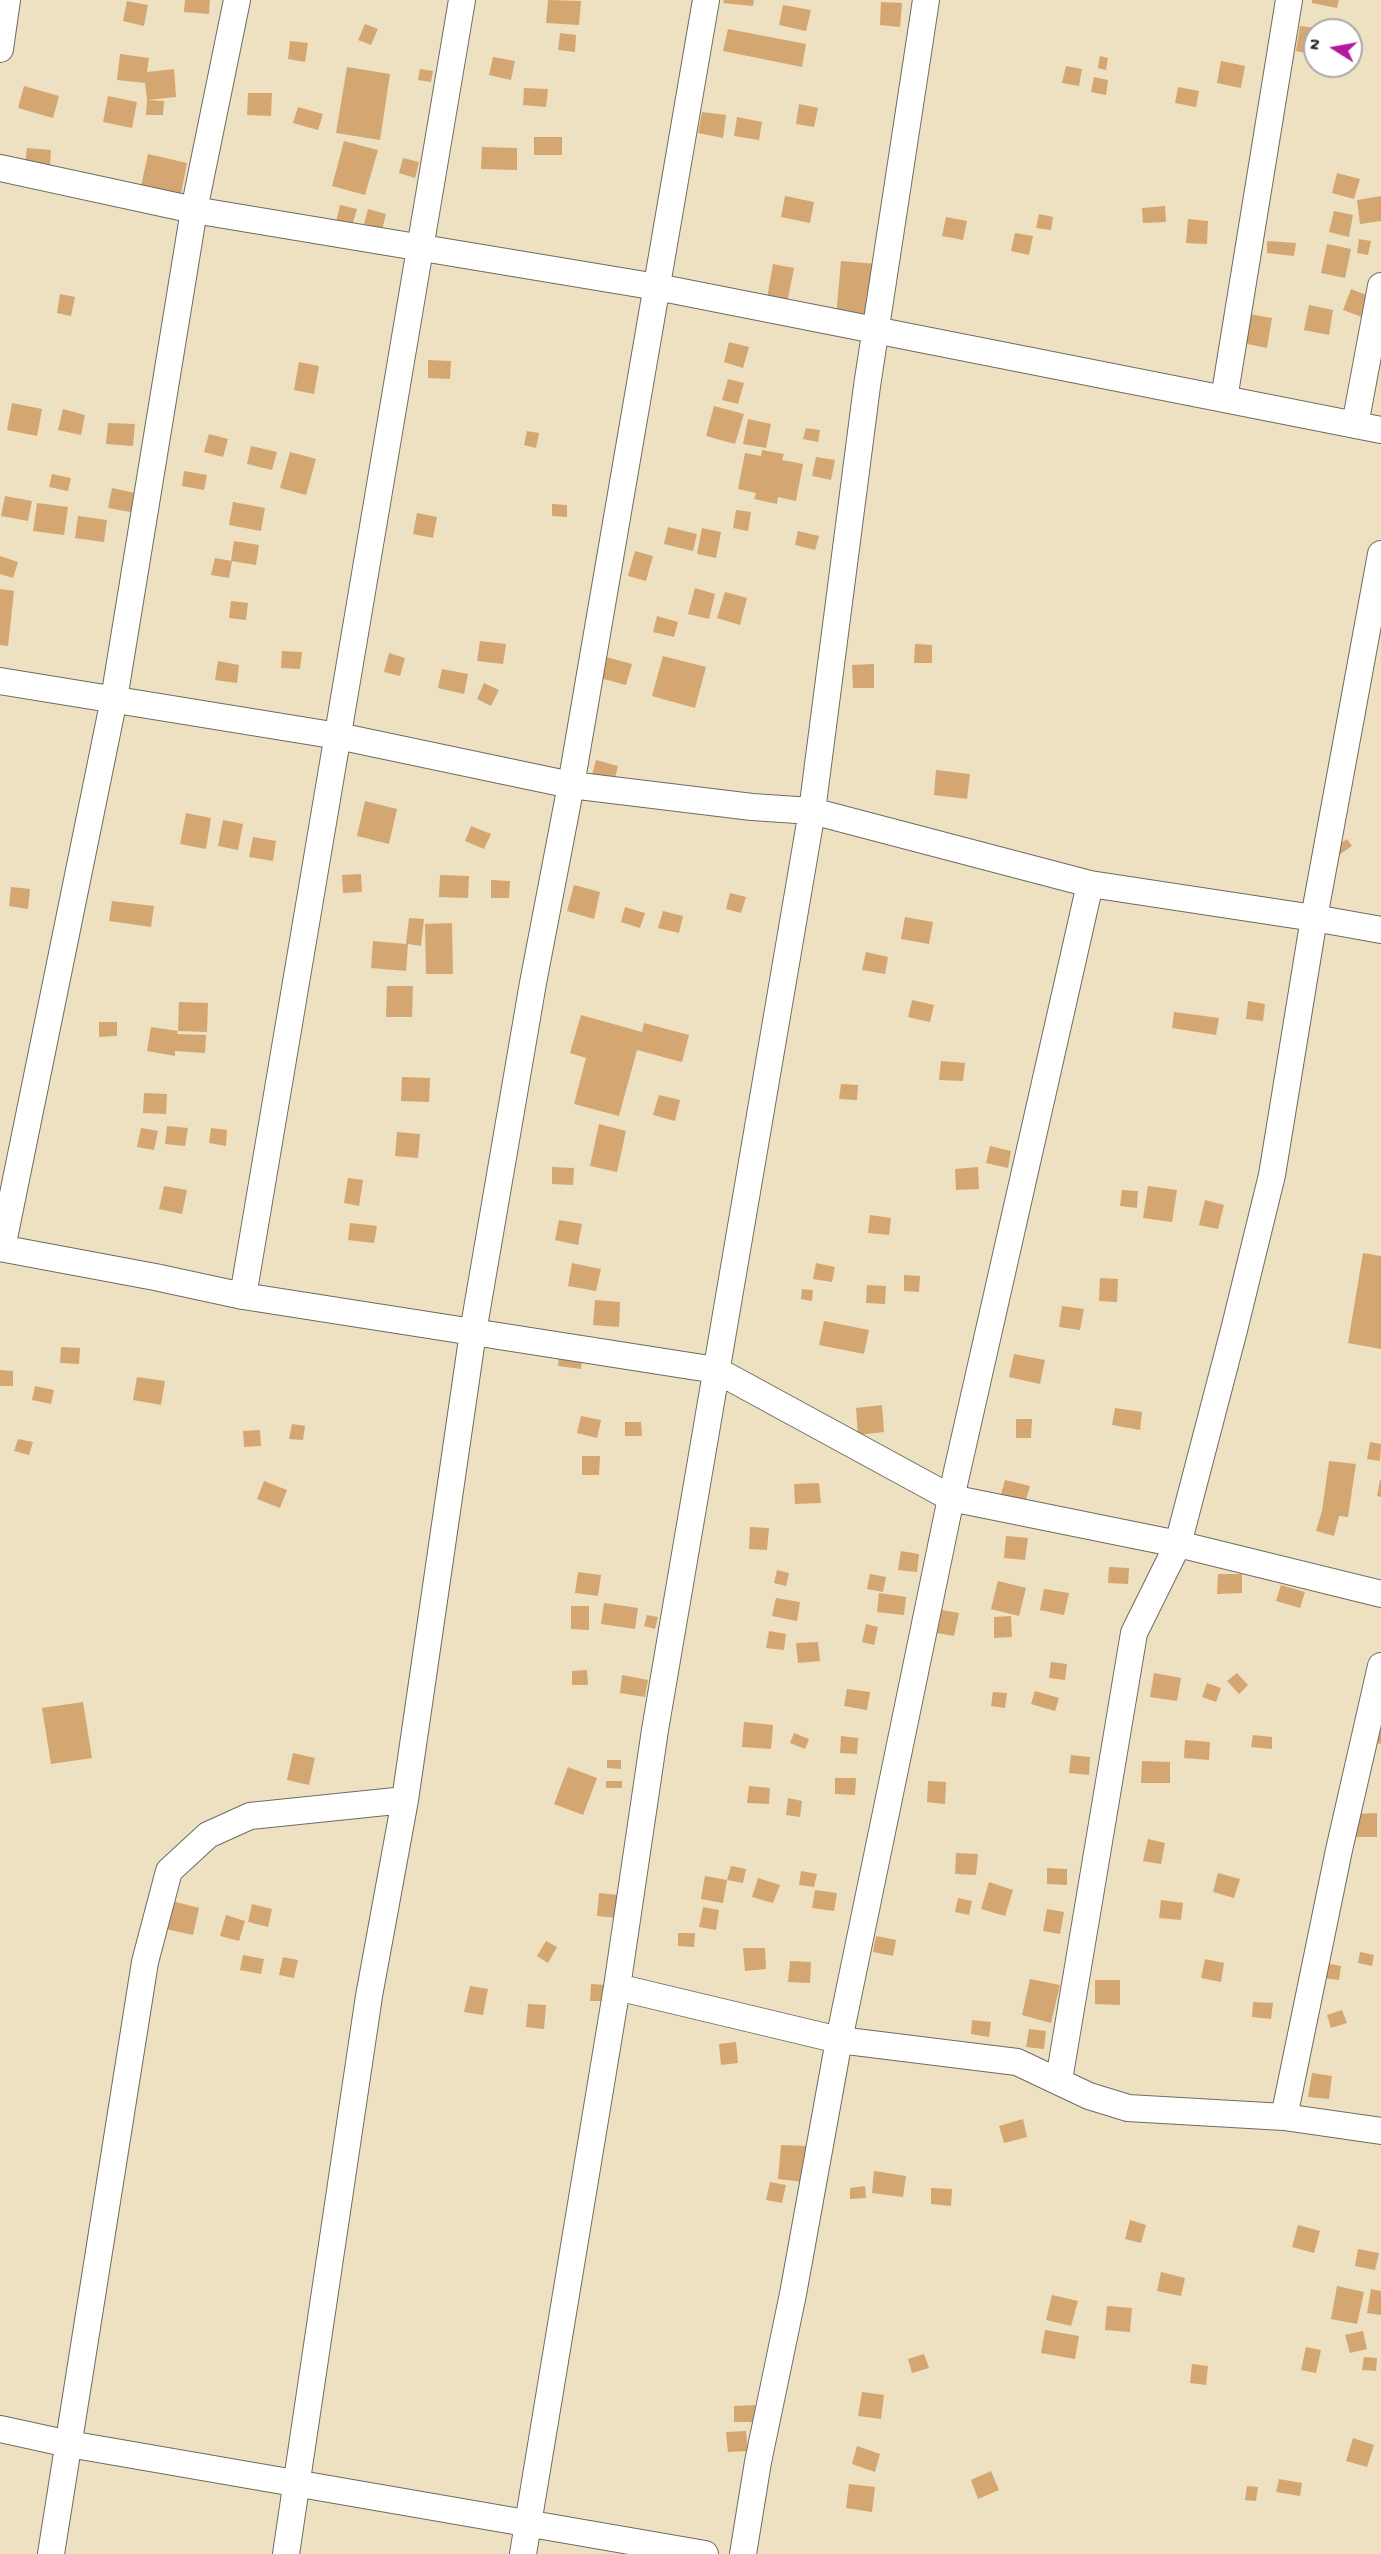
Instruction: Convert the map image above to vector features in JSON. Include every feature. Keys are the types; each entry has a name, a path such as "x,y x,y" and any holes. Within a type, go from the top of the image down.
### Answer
{"street":[{"path":"0,49 8,0"},
{"path":"237,0 194,210 114,699 1,1248 243,1296 716,1370 951,1498 1178,1544 1381,1593"},
{"path":"243,1296 462,0"},
{"path":"286,2554 369,1996 405,1800 473,1332 531,994 571,785 706,0"},
{"path":"523,2554 617,1987 655,1730 812,811 875,330 926,0"},
{"path":"1224,399 1289,0"},
{"path":"0,168 194,210 657,287 1381,430"},
{"path":"1355,425 1381,286"},
{"path":"1059,2080 1134,1633 1178,1544 1272,1175 1314,918 1381,554"},
{"path":"0,681 338,736 571,785 752,807 812,811 1090,885 1381,930"},
{"path":"743,2554 758,2462 793,2294 840,2040 951,1498 1090,885"},
{"path":"1284,2117 1339,1850 1381,1666"},
{"path":"51,2554 145,1962 169,1871 208,1835 250,1816 405,1800"},
{"path":"617,1987 840,2040 1017,2062 1089,2096 1128,2108 1284,2117 1381,2131"},
{"path":"0,2429 69,2444 705,2554"}],"building":[{"path":"185,0 210,0 209,14 184,12"},
{"path":"548,0 581,1 579,25 546,23"},
{"path":"724,0 754,0 753,6 723,3"},
{"path":"1312,0 1339,0 1337,8 1312,3"},
{"path":"127,1 148,5 144,26 123,21"},
{"path":"881,2 902,3 900,27 880,25"},
{"path":"783,5 811,10 806,31 779,25"},
{"path":"365,24 378,29 371,45 358,40"},
{"path":"1300,26 1303,26 1303,52 1296,51"},
{"path":"728,29 806,44 802,67 723,51"},
{"path":"560,33 576,35 575,52 558,50"},
{"path":"290,41 308,43 305,62 288,59"},
{"path":"120,54 149,58 147,72 174,69 176,97 147,100 145,83 117,80"},
{"path":"1100,56 1108,58 1106,70 1098,68"},
{"path":"493,57 515,61 511,80 489,75"},
{"path":"1221,61 1245,66 1241,88 1217,83"},
{"path":"1066,66 1082,69 1079,86 1062,83"},
{"path":"347,67 390,74 380,140 336,133"},
{"path":"420,69 433,71 431,82 418,80"},
{"path":"1094,77 1108,80 1106,95 1091,92"},
{"path":"24,86 59,96 53,118 18,108"},
{"path":"1178,87 1199,91 1196,107 1175,103"},
{"path":"524,88 548,89 546,107 523,105"},
{"path":"248,93 272,93 271,116 247,115"},
{"path":"108,96 137,102 132,128 103,122"},
{"path":"147,100 164,101 163,115 146,115"},
{"path":"799,104 818,108 814,127 796,124"},
{"path":"298,107 323,114 318,130 293,123"},
{"path":"702,112 726,115 723,138 698,133"},
{"path":"737,117 762,122 759,140 734,136"},
{"path":"534,137 562,137 562,155 534,155"},
{"path":"344,141 378,150 365,195 332,186"},
{"path":"482,147 517,148 517,170 481,169"},
{"path":"27,148 51,150 50,167 25,164"},
{"path":"148,154 187,163 181,194 141,186"},
{"path":"403,158 419,162 415,178 399,173"},
{"path":"1337,173 1360,179 1354,199 1332,193"},
{"path":"785,196 814,202 810,223 781,217"},
{"path":"1381,196 1381,221 1360,224 1357,200"},
{"path":"340,205 357,209 351,230 335,226"},
{"path":"1165,206 1166,222 1143,223 1142,208"},
{"path":"368,209 386,214 382,230 364,224"},
{"path":"1334,211 1353,215 1349,237 1329,232"},
{"path":"1039,214 1053,217 1051,230 1036,228"},
{"path":"946,217 967,221 963,240 942,236"},
{"path":"1188,219 1208,221 1207,244 1186,243"},
{"path":"1015,233 1033,236 1029,255 1011,251"},
{"path":"1359,239 1371,241 1368,255 1357,253"},
{"path":"1267,241 1296,243 1294,256 1267,253"},
{"path":"1327,244 1351,249 1345,278 1321,273"},
{"path":"841,261 877,264 872,320 836,317"},
{"path":"773,264 794,268 786,308 766,304"},
{"path":"1351,289 1369,296 1362,317 1343,310"},
{"path":"60,294 75,297 71,316 57,313"},
{"path":"1309,305 1333,310 1329,335 1304,330"},
{"path":"1249,314 1272,318 1267,348 1243,343"},
{"path":"729,342 749,347 743,368 724,362"},
{"path":"428,360 451,361 450,379 428,378"},
{"path":"299,362 319,366 314,394 294,390"},
{"path":"728,379 744,383 738,404 722,400"},
{"path":"12,403 42,409 37,436 7,430"},
{"path":"714,406 744,414 735,444 706,436"},
{"path":"63,409 85,415 81,435 58,430"},
{"path":"748,419 771,424 766,448 743,444"},
{"path":"108,423 135,424 133,446 106,444"},
{"path":"806,428 820,430 818,442 803,439"},
{"path":"527,431 539,433 536,448 524,445"},
{"path":"209,434 228,439 223,457 204,452"},
{"path":"251,446 277,452 272,470 247,464"},
{"path":"762,450 784,454 782,460 803,464 796,501 778,497 777,504 754,499 756,493 738,489 745,453 761,456"},
{"path":"290,452 316,459 306,495 280,488"},
{"path":"816,457 835,460 831,480 812,476"},
{"path":"184,471 207,475 204,490 182,486"},
{"path":"52,474 71,478 68,491 49,487"},
{"path":"112,488 140,494 136,513 108,508"},
{"path":"5,496 32,501 28,521 1,516"},
{"path":"233,502 265,508 261,531 229,525"},
{"path":"37,503 68,507 64,535 33,531"},
{"path":"552,504 567,505 567,517 552,516"},
{"path":"736,510 751,512 748,531 733,528"},
{"path":"417,513 437,517 433,538 413,534"},
{"path":"78,516 107,520 104,542 75,538"},
{"path":"668,527 697,534 693,551 664,544"},
{"path":"702,528 721,532 716,558 697,554"},
{"path":"798,531 819,536 815,550 795,545"},
{"path":"234,541 259,545 256,565 231,561"},
{"path":"635,551 653,556 646,581 628,576"},
{"path":"0,556 18,562 13,578 0,574"},
{"path":"215,558 232,561 229,578 211,575"},
{"path":"695,588 715,594 709,619 688,614"},
{"path":"0,589 14,591 8,646 0,645"},
{"path":"725,592 747,598 740,625 717,618"},
{"path":"231,601 248,603 246,620 229,618"},
{"path":"657,616 678,622 674,637 653,632"},
{"path":"480,641 506,644 503,664 477,661"},
{"path":"915,644 932,645 932,663 914,663"},
{"path":"282,651 302,652 300,669 281,668"},
{"path":"389,653 405,658 400,676 384,672"},
{"path":"663,656 706,667 695,708 652,696"},
{"path":"606,657 632,664 626,685 600,678"},
{"path":"218,661 239,665 237,683 215,680"},
{"path":"874,664 874,688 853,688 852,665"},
{"path":"442,669 468,674 464,694 438,688"},
{"path":"484,683 499,690 491,706 477,699"},
{"path":"596,760 618,766 612,789 590,783"},
{"path":"936,770 970,774 967,799 934,795"},
{"path":"365,801 397,809 389,844 357,836"},
{"path":"186,813 211,818 206,849 180,844"},
{"path":"223,820 243,824 238,850 218,846"},
{"path":"471,826 491,834 484,849 465,841"},
{"path":"253,837 276,841 273,861 249,857"},
{"path":"1347,839 1352,846 1339,855 1334,848"},
{"path":"361,874 362,892 343,893 342,875"},
{"path":"440,875 469,876 468,898 439,897"},
{"path":"491,880 510,881 509,898 491,898"},
{"path":"574,885 600,892 594,919 567,911"},
{"path":"11,887 30,889 28,909 9,906"},
{"path":"730,893 746,897 741,913 726,909"},
{"path":"112,901 154,906 151,927 109,921"},
{"path":"625,907 645,913 640,928 621,922"},
{"path":"663,911 683,916 679,933 658,928"},
{"path":"905,917 933,922 929,944 901,939"},
{"path":"409,918 424,919 421,946 408,944 406,971 371,968 373,941 406,944"},
{"path":"452,923 453,974 426,974 425,924"},
{"path":"866,952 888,957 885,974 862,970"},
{"path":"387,986 413,986 412,1017 386,1017"},
{"path":"912,1000 934,1005 930,1022 908,1017"},
{"path":"1248,1001 1265,1004 1263,1021 1246,1019"},
{"path":"179,1002 208,1003 207,1032 178,1031"},
{"path":"1174,1012 1219,1018 1216,1035 1172,1028"},
{"path":"581,1015 642,1032 644,1023 689,1035 682,1062 637,1050 619,1116 574,1104 586,1058 570,1053"},
{"path":"99,1022 117,1022 117,1036 99,1037"},
{"path":"151,1027 178,1031 177,1034 206,1035 205,1053 175,1051 175,1056 147,1051"},
{"path":"941,1061 965,1063 963,1081 939,1080"},
{"path":"402,1077 430,1078 429,1102 401,1101"},
{"path":"841,1084 858,1085 857,1100 839,1099"},
{"path":"144,1093 167,1094 166,1114 143,1113"},
{"path":"659,1095 680,1100 675,1121 653,1115"},
{"path":"599,1124 626,1131 617,1172 590,1166"},
{"path":"167,1126 188,1128 185,1146 165,1144"},
{"path":"141,1128 158,1131 154,1150 137,1147"},
{"path":"211,1128 227,1130 226,1146 209,1143"},
{"path":"397,1132 420,1134 418,1158 395,1156"},
{"path":"990,1146 1011,1151 1008,1168 986,1163"},
{"path":"552,1167 574,1168 573,1185 552,1184"},
{"path":"978,1167 979,1189 956,1190 955,1169"},
{"path":"348,1178 363,1180 359,1206 344,1203"},
{"path":"164,1186 187,1190 182,1214 159,1209"},
{"path":"1148,1186 1177,1190 1172,1222 1143,1218"},
{"path":"1122,1190 1138,1191 1137,1208 1120,1206"},
{"path":"1205,1200 1224,1205 1218,1229 1199,1225"},
{"path":"870,1215 891,1218 889,1235 868,1233"},
{"path":"559,1220 582,1224 578,1245 555,1240"},
{"path":"350,1223 377,1226 374,1243 348,1240"},
{"path":"1363,1253 1381,1256 1381,1349 1348,1343"},
{"path":"572,1263 601,1269 596,1291 568,1286"},
{"path":"816,1263 835,1267 832,1282 813,1279"},
{"path":"904,1275 920,1276 919,1292 904,1291"},
{"path":"1100,1278 1118,1279 1117,1302 1099,1301"},
{"path":"867,1285 886,1286 885,1304 866,1303"},
{"path":"802,1289 813,1290 812,1301 801,1299"},
{"path":"595,1300 620,1302 619,1327 593,1325"},
{"path":"1062,1306 1084,1309 1080,1330 1059,1327"},
{"path":"824,1321 869,1330 864,1354 819,1345"},
{"path":"560,1346 583,1349 581,1369 558,1366"},
{"path":"61,1347 80,1348 79,1364 60,1363"},
{"path":"1014,1354 1045,1360 1040,1384 1009,1377"},
{"path":"0,1370 13,1371 13,1386 0,1386"},
{"path":"137,1377 165,1381 161,1405 133,1400"},
{"path":"35,1386 54,1390 51,1404 32,1400"},
{"path":"882,1405 884,1432 858,1435 856,1408"},
{"path":"1115,1408 1142,1412 1140,1430 1112,1425"},
{"path":"581,1416 601,1420 597,1438 577,1433"},
{"path":"1016,1419 1032,1419 1031,1438 1016,1438"},
{"path":"625,1422 641,1422 642,1436 625,1436"},
{"path":"292,1424 305,1426 303,1440 289,1439"},
{"path":"260,1430 261,1446 244,1447 243,1431"},
{"path":"18,1439 33,1442 29,1455 14,1451"},
{"path":"1370,1442 1381,1444 1380,1461 1367,1459"},
{"path":"582,1456 600,1456 599,1475 582,1475"},
{"path":"1329,1461 1356,1464 1348,1517 1339,1516 1334,1536 1316,1531 1322,1511"},
{"path":"1005,1480 1030,1486 1024,1507 999,1501"},
{"path":"1381,1480 1381,1497 1377,1496"},
{"path":"264,1481 287,1490 280,1508 257,1499"},
{"path":"819,1483 821,1503 795,1504 794,1484"},
{"path":"750,1527 769,1528 767,1550 749,1549"},
{"path":"1006,1536 1028,1538 1025,1560 1004,1558"},
{"path":"901,1551 919,1554 917,1572 898,1570"},
{"path":"1109,1567 1129,1568 1128,1584 1108,1583"},
{"path":"777,1570 789,1573 786,1586 774,1583"},
{"path":"578,1572 601,1575 598,1596 575,1593"},
{"path":"870,1574 886,1577 883,1592 867,1589"},
{"path":"1218,1574 1242,1574 1242,1593 1217,1594"},
{"path":"998,1581 1026,1588 1019,1616 991,1609"},
{"path":"1281,1585 1305,1592 1300,1608 1276,1601"},
{"path":"1044,1589 1069,1593 1064,1615 1040,1610"},
{"path":"879,1593 906,1597 904,1615 877,1612"},
{"path":"776,1598 800,1602 797,1621 772,1616"},
{"path":"604,1603 638,1608 635,1629 601,1624"},
{"path":"571,1606 589,1606 589,1630 571,1629"},
{"path":"942,1610 959,1613 954,1636 937,1633"},
{"path":"647,1615 658,1617 655,1629 644,1626"},
{"path":"1011,1616 1012,1637 994,1638 994,1617"},
{"path":"866,1624 878,1627 874,1645 862,1642"},
{"path":"769,1631 786,1634 784,1650 766,1648"},
{"path":"818,1642 820,1661 798,1663 796,1643"},
{"path":"1051,1662 1067,1664 1065,1680 1049,1678"},
{"path":"587,1670 588,1685 572,1685 572,1671"},
{"path":"1154,1673 1181,1678 1177,1701 1150,1697"},
{"path":"1237,1673 1248,1685 1239,1694 1227,1681"},
{"path":"622,1675 648,1680 645,1697 620,1693"},
{"path":"1207,1683 1221,1688 1216,1702 1202,1697"},
{"path":"847,1689 870,1692 867,1710 844,1706"},
{"path":"1035,1691 1059,1698 1055,1711 1031,1704"},
{"path":"993,1692 1007,1693 1005,1708 991,1706"},
{"path":"83,1702 92,1758 51,1764 42,1708"},
{"path":"1381,1717 1381,1744 1369,1741"},
{"path":"744,1722 773,1725 771,1749 742,1747"},
{"path":"794,1733 809,1739 805,1749 790,1743"},
{"path":"1253,1735 1272,1737 1272,1749 1251,1747"},
{"path":"841,1736 858,1738 857,1754 840,1753"},
{"path":"1185,1740 1210,1742 1209,1760 1184,1758"},
{"path":"293,1753 315,1758 309,1785 287,1780"},
{"path":"1071,1755 1090,1757 1089,1775 1069,1773"},
{"path":"607,1760 621,1760 621,1769 607,1768"},
{"path":"1142,1761 1170,1762 1170,1783 1141,1783"},
{"path":"568,1767 597,1778 583,1815 554,1804"},
{"path":"835,1778 856,1778 855,1795 835,1794"},
{"path":"606,1781 622,1781 622,1788 606,1788"},
{"path":"928,1781 946,1782 945,1804 927,1802"},
{"path":"749,1786 770,1788 769,1804 747,1803"},
{"path":"788,1798 802,1801 800,1817 786,1815"},
{"path":"1377,1813 1377,1837 1354,1837 1354,1814"},
{"path":"1148,1839 1165,1843 1161,1864 1143,1861"},
{"path":"956,1853 978,1854 976,1875 955,1874"},
{"path":"731,1866 746,1869 743,1883 727,1880"},
{"path":"1047,1868 1067,1869 1067,1885 1047,1884"},
{"path":"801,1871 817,1874 814,1887 799,1885"},
{"path":"1218,1873 1240,1879 1234,1898 1213,1892"},
{"path":"705,1876 727,1880 723,1903 701,1899"},
{"path":"758,1878 780,1885 773,1903 752,1897"},
{"path":"989,1882 1013,1890 1005,1916 981,1909"},
{"path":"815,1890 837,1893 834,1911 812,1908"},
{"path":"599,1893 619,1895 617,1918 597,1916"},
{"path":"958,1898 972,1901 969,1915 955,1912"},
{"path":"1161,1900 1183,1903 1181,1920 1159,1918"},
{"path":"172,1901 199,1908 193,1935 166,1929"},
{"path":"252,1904 272,1909 268,1927 248,1922"},
{"path":"703,1907 719,1910 716,1930 699,1927"},
{"path":"1047,1909 1064,1912 1060,1934 1043,1931"},
{"path":"226,1915 245,1921 239,1941 220,1936"},
{"path":"678,1933 695,1933 694,1947 678,1946"},
{"path":"876,1936 896,1940 893,1956 873,1952"},
{"path":"546,1941 557,1947 548,1963 537,1956"},
{"path":"743,1948 765,1948 766,1969 745,1971"},
{"path":"1360,1952 1374,1955 1372,1966 1358,1963"},
{"path":"243,1955 264,1959 261,1974 240,1970"},
{"path":"283,1957 298,1960 294,1978 279,1975"},
{"path":"1205,1959 1224,1963 1221,1982 1201,1978"},
{"path":"790,1961 811,1962 810,1983 788,1982"},
{"path":"1324,1963 1341,1966 1339,1980 1323,1978"},
{"path":"1030,1979 1060,1985 1051,2023 1022,2015"},
{"path":"1095,1980 1120,1980 1120,2005 1095,2004"},
{"path":"591,1984 606,1985 606,2001 590,2001"},
{"path":"470,1986 488,1989 483,2015 464,2012"},
{"path":"1253,2002 1273,2003 1271,2019 1252,2017"},
{"path":"528,2004 546,2005 544,2029 526,2027"},
{"path":"1342,2010 1347,2023 1331,2028 1327,2015"},
{"path":"972,2020 991,2022 989,2037 971,2034"},
{"path":"1029,2029 1046,2031 1044,2049 1026,2047"},
{"path":"736,2042 738,2063 721,2065 719,2044"},
{"path":"1312,2073 1332,2076 1329,2099 1308,2097"},
{"path":"1023,2119 1027,2137 1004,2143 999,2126"},
{"path":"781,2145 807,2146 804,2182 778,2179"},
{"path":"874,2171 906,2176 903,2197 872,2193"},
{"path":"770,2182 786,2185 782,2203 766,2200"},
{"path":"865,2186 866,2198 850,2199 850,2188"},
{"path":"931,2188 952,2189 951,2206 931,2204"},
{"path":"1130,2220 1146,2225 1141,2243 1125,2239"},
{"path":"1298,2225 1320,2231 1314,2253 1292,2247"},
{"path":"1358,2249 1379,2253 1375,2270 1355,2266"},
{"path":"1161,2272 1185,2278 1181,2296 1157,2291"},
{"path":"1337,2286 1364,2292 1357,2324 1331,2319"},
{"path":"1371,2289 1381,2291 1381,2315 1367,2313"},
{"path":"1052,2295 1078,2301 1071,2326 1046,2320"},
{"path":"1107,2306 1132,2308 1130,2332 1105,2330"},
{"path":"1045,2330 1079,2336 1075,2359 1041,2353"},
{"path":"1363,2331 1367,2349 1350,2353 1345,2335"},
{"path":"1306,2347 1321,2350 1316,2373 1301,2370"},
{"path":"924,2354 929,2368 912,2373 908,2359"},
{"path":"1364,2357 1377,2358 1376,2371 1362,2370"},
{"path":"1192,2364 1208,2366 1206,2385 1190,2383"},
{"path":"862,2392 884,2395 881,2419 858,2416"},
{"path":"755,2405 755,2422 734,2422 734,2406"},
{"path":"746,2431 748,2451 728,2452 726,2432"},
{"path":"1353,2438 1374,2445 1367,2467 1346,2461"},
{"path":"857,2446 880,2454 875,2472 852,2464"},
{"path":"991,2471 999,2490 978,2499 971,2480"},
{"path":"1279,2479 1302,2483 1300,2496 1276,2492"},
{"path":"849,2484 875,2487 872,2512 846,2508"},
{"path":"1247,2486 1258,2487 1256,2501 1245,2500"}]}
